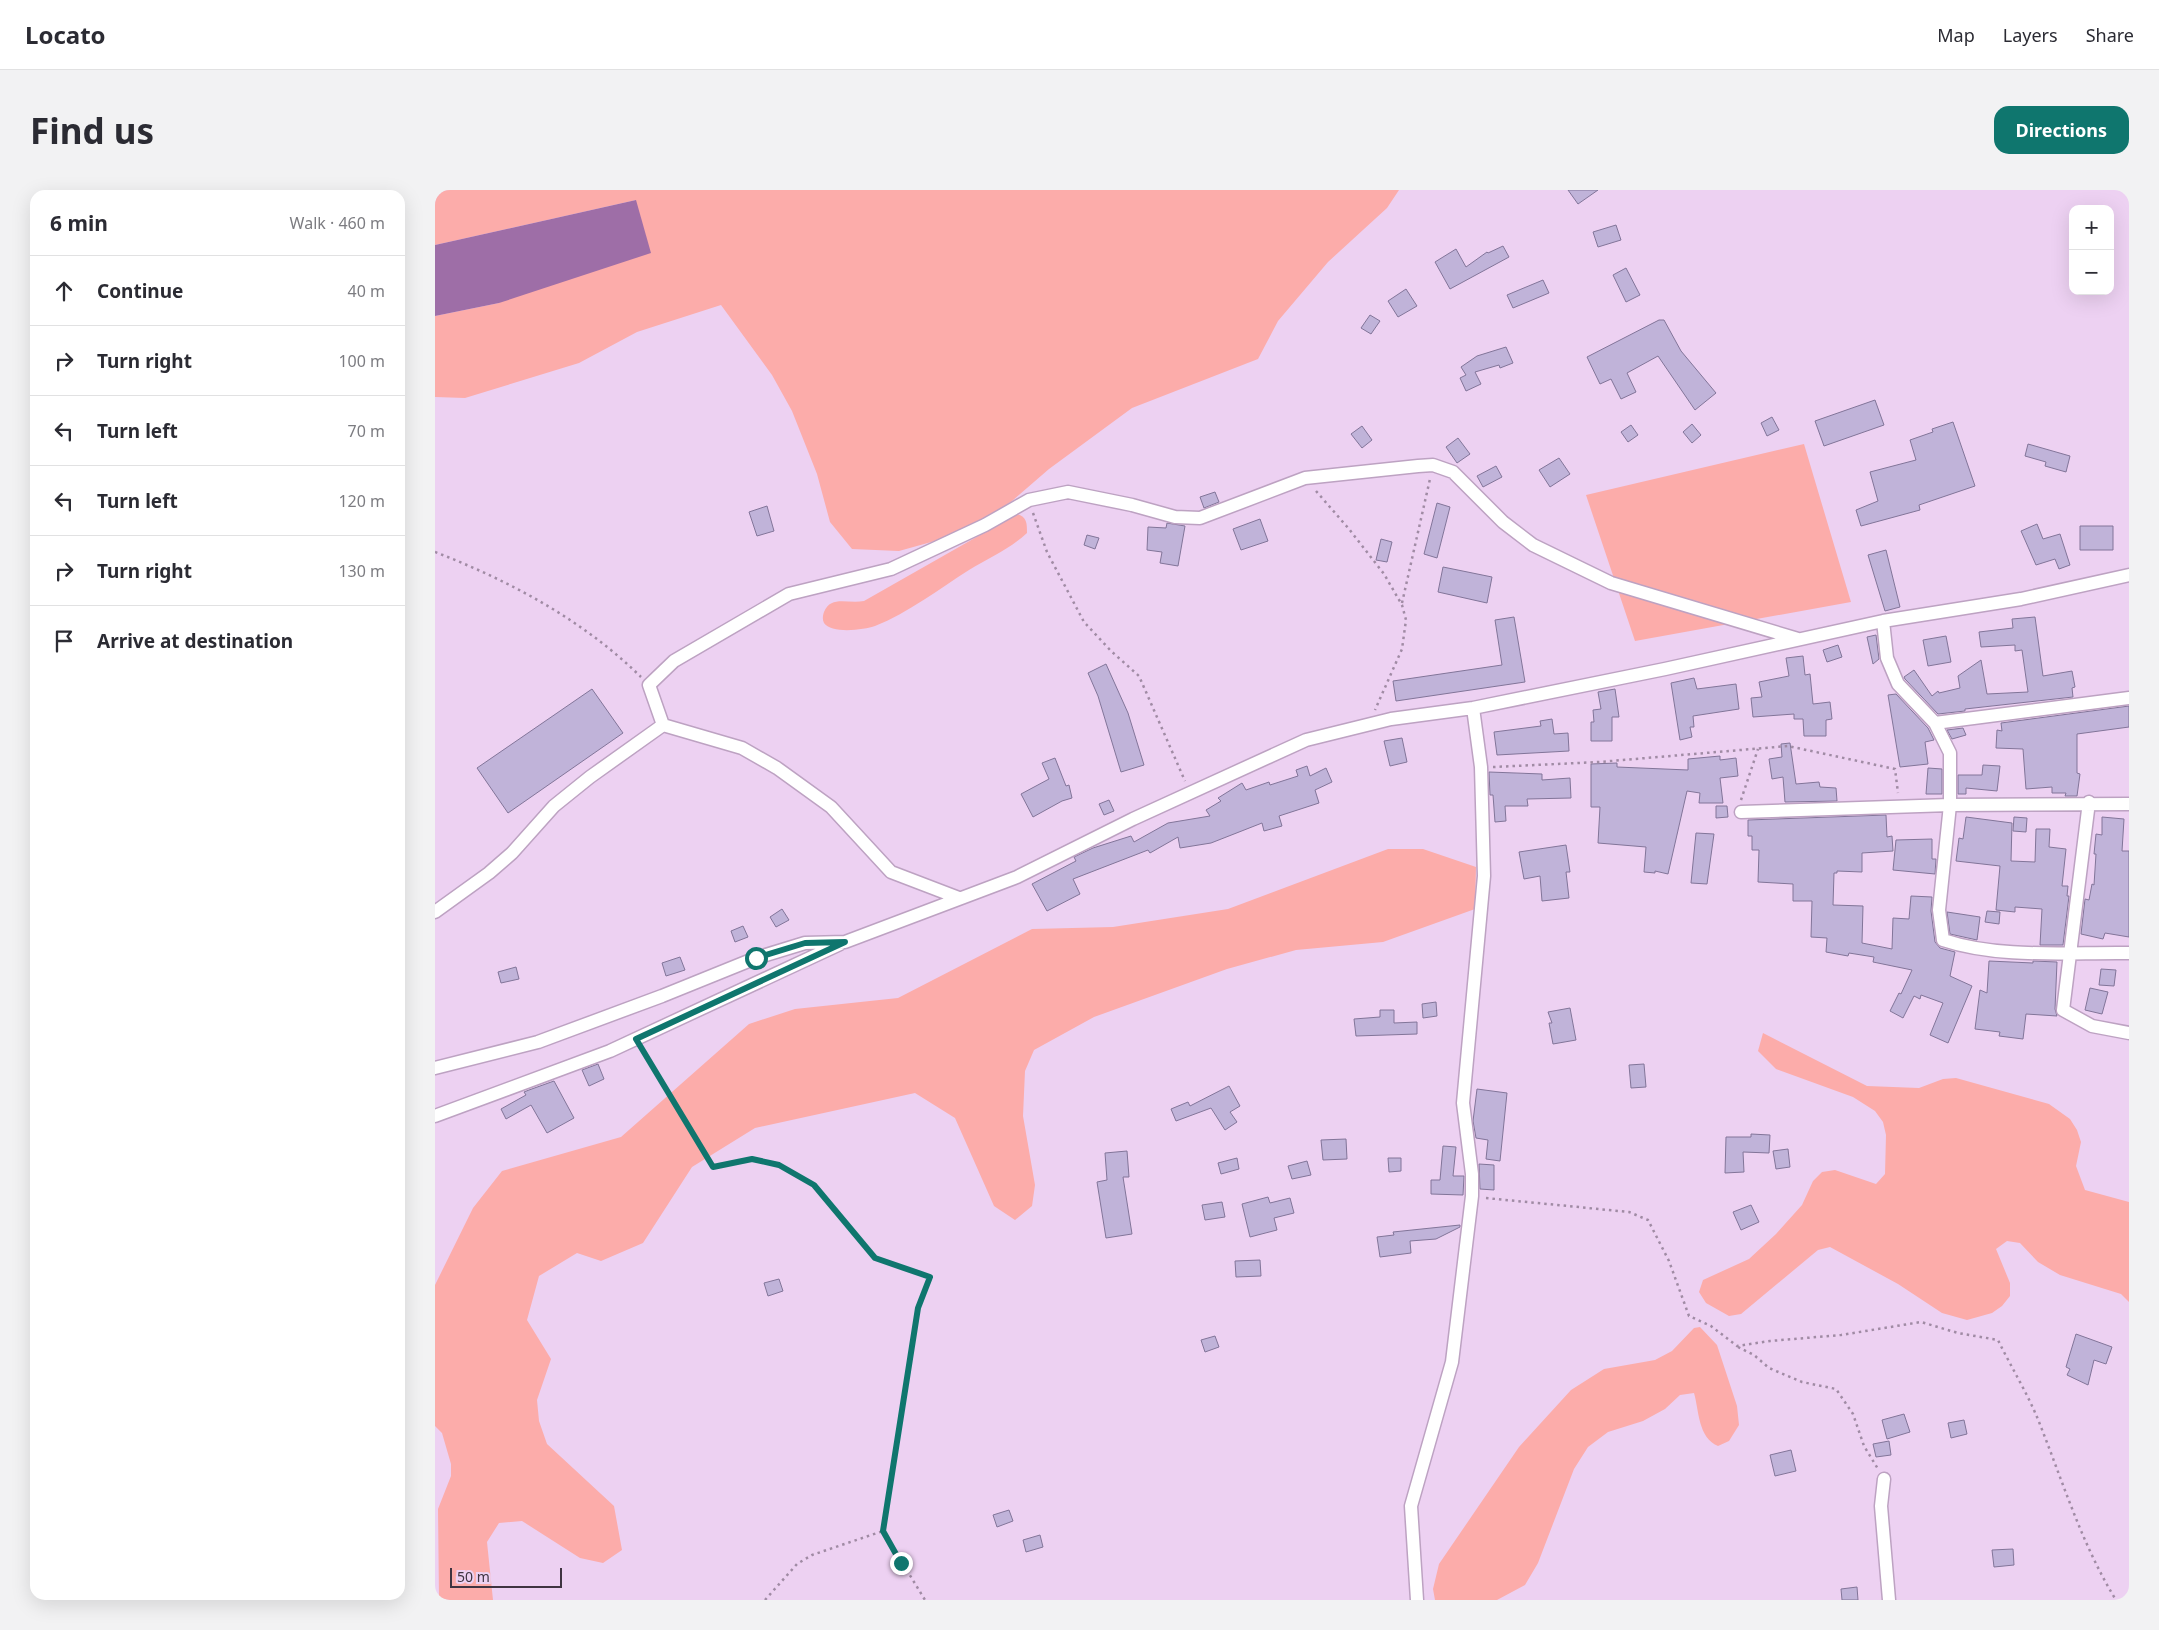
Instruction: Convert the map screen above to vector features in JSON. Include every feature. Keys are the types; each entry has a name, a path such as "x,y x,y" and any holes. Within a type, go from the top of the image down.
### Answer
{"street":[{"path":"663,725 649,685 674,661 789,594 891,569 985,525 1029,500 1068,492 1132,505 1175,517 1200,518 1305,478 1433,465 1453,472 1503,522 1533,545 1611,583 1799,640"},
{"path":"435,1116 610,1051 845,942 1017,877 1306,740 1391,719 1473,708 1883,621 2021,598 2129,575"},
{"path":"1883,621 1887,658 1898,684 1935,723 1950,753 1950,805 1939,910 1943,940 1962,947 2004,952 2129,953"},
{"path":"1935,723 2129,698"},
{"path":"1417,1600 1411,1506 1452,1362 1472,1196 1473,1174 1463,1103 1484,876 1481,767 1473,708"},
{"path":"663,725 742,748 770,764 831,807 891,872 959,898"},
{"path":"435,912 489,873 512,853 555,806 583,783 663,725"},
{"path":"2089,802 2063,1010 2093,1026 2129,1033"},
{"path":"1741,812 2089,802 2129,804"},
{"path":"435,1068 539,1042 662,996 756,958 805,943 845,942"},
{"path":"1884,1479 1881,1506 1889,1600"}],"path":[{"path":"1402,605 1433,465"},
{"path":"1305,478 1349,529 1384,574 1402,605 1406,620 1402,649 1369,724"},
{"path":"1029,500 1047,552 1084,622 1111,651 1139,676 1189,794"},
{"path":"435,552 466,564 554,608 621,658 649,685"},
{"path":"1481,767 1599,762 1788,746 1895,769 1900,807"},
{"path":"1741,812 1740,806 1757,749"},
{"path":"636,1039 713,1167 752,1159 779,1165 814,1185 875,1258 930,1277 918,1308 883,1531 925,1600"},
{"path":"1472,1196 1629,1212 1648,1220 1669,1261 1689,1316 1711,1326 1737,1346 1754,1355 1769,1368 1802,1382 1836,1389 1853,1414 1864,1446 1884,1479"},
{"path":"1737,1346 1770,1341 1841,1335 1921,1322 1958,1333 1998,1340 2038,1420 2058,1476 2100,1574 2116,1600"},
{"path":"765,1600 797,1564 812,1556 883,1531"}],"shaded area":[{"path":"435,190 1399,190 1387,208 1328,262 1278,321 1258,359 1132,408 1049,469 1012,501 971,528 942,539 899,551 852,549 830,522 817,474 792,411 772,375 721,305 637,332 579,363 465,398 435,397 435,316 499,303 636,200 435,245"},
{"path":"636,200 651,253 499,303 435,316 435,245"},
{"path":"1804,444 1851,602 1635,641 1586,495"},
{"path":"1017,514 1025,519 1026,523 1027,533 1020,539 887,621 856,630 833,629 824,623 824,612 831,604 840,601 864,601"},
{"path":"1388,849 1423,849 1476,867 1475,909 1383,942 1296,950 1227,969 1094,1017 1034,1050 1025,1071 1023,1116 1035,1185 1032,1206 1015,1220 994,1206 955,1118 915,1093 755,1128 692,1167 643,1243 601,1261 577,1253 539,1276 527,1320 551,1359 537,1400 539,1421 547,1444 614,1506 622,1550 603,1563 580,1558 522,1521 499,1523 487,1542 493,1600 439,1600 438,1509 451,1476 451,1464 442,1433 435,1426 435,1285 473,1208 502,1171 621,1137 749,1024 795,1009 898,998 1032,929 1113,927 1228,909"},
{"path":"1763,1033 1867,1086 1919,1088 1943,1079 1956,1078 2049,1104 2070,1119 2077,1130 2081,1142 2076,1166 2085,1190 2129,1202 2129,1302 2121,1294 2060,1275 2038,1262 2020,1243 2007,1241 1996,1249 2010,1283 2010,1296 2002,1306 1992,1313 1967,1320 1942,1313 1898,1284 1830,1247 1818,1250 1741,1314 1729,1316 1706,1303 1699,1292 1703,1280 1749,1259 1776,1234 1802,1205 1813,1181 1822,1172 1835,1170 1876,1184 1885,1174 1886,1135 1883,1122 1875,1111 1853,1097 1776,1069 1758,1051"},
{"path":"1700,1327 1717,1345 1737,1406 1739,1425 1729,1441 1718,1446 1707,1437 1700,1423 1694,1393 1680,1395 1665,1409 1643,1421 1608,1432 1588,1447 1574,1469 1538,1563 1525,1585 1497,1600 1435,1600 1433,1589 1439,1564 1519,1447 1571,1390 1604,1369 1655,1360 1672,1351 1694,1328"}],"building":[{"path":"1568,190 1598,190 1578,204"},
{"path":"1616,225 1621,240 1598,247 1593,232"},
{"path":"1503,246 1509,257 1450,289 1435,262 1456,249 1466,267 1487,252"},
{"path":"1626,268 1640,295 1626,302 1613,275"},
{"path":"1543,280 1549,293 1513,308 1507,295"},
{"path":"1406,289 1417,306 1398,317 1388,301"},
{"path":"1370,315 1380,321 1371,334 1361,328"},
{"path":"1659,320 1664,320 1681,351 1716,393 1695,410 1658,356 1627,373 1636,392 1621,399 1611,379 1600,384 1587,357"},
{"path":"1506,347 1513,363 1500,368 1499,365 1475,372 1481,384 1466,391 1460,378 1466,375 1461,367 1477,356"},
{"path":"1875,400 1884,425 1824,446 1815,421"},
{"path":"1772,417 1779,430 1767,436 1761,423"},
{"path":"1953,422 1975,486 1919,505 1920,510 1861,526 1856,510 1878,501 1870,472 1916,460 1910,440 1933,432 1932,429"},
{"path":"1692,424 1701,435 1692,443 1683,432"},
{"path":"1631,425 1638,435 1628,442 1621,432"},
{"path":"1362,426 1372,440 1362,448 1351,434"},
{"path":"1458,438 1470,454 1457,463 1446,447"},
{"path":"2028,444 2070,456 2066,472 2045,466 2046,462 2025,456"},
{"path":"1559,458 1570,474 1550,487 1539,470"},
{"path":"1496,466 1502,477 1483,487 1477,476"},
{"path":"1215,492 1219,502 1204,508 1200,497"},
{"path":"1437,503 1450,507 1437,558 1424,554"},
{"path":"767,506 774,531 757,536 749,512"},
{"path":"1260,519 1268,541 1241,550 1233,529"},
{"path":"1167,523 1185,526 1178,566 1160,563 1162,552 1147,550 1148,527 1166,528"},
{"path":"2037,524 2043,539 2060,534 2070,565 2059,569 2055,559 2036,565 2021,531"},
{"path":"2080,526 2113,526 2113,550 2080,550"},
{"path":"1087,535 1099,538 1095,549 1084,545"},
{"path":"1381,539 1392,542 1387,562 1376,560"},
{"path":"1886,550 1900,607 1885,611 1868,555"},
{"path":"1443,567 1492,577 1487,603 1438,592"},
{"path":"1514,617 1525,682 1396,701 1393,681 1502,665 1495,620"},
{"path":"2035,617 2043,676 2072,671 2075,687 2072,688 2073,697 1965,709 1965,711 1938,714 1904,677 1914,670 1932,696 1938,691 1939,693 1960,688 1958,676 1981,660 1987,694 2028,692 2022,650 2015,651 2015,645 1981,647 1979,632 2013,628 2012,619"},
{"path":"1876,635 1879,659 1873,664 1867,637"},
{"path":"1946,636 1951,662 1928,666 1923,640"},
{"path":"1838,645 1842,657 1827,662 1823,650"},
{"path":"1803,656 1805,675 1810,674 1813,704 1830,702 1832,719 1826,720 1826,736 1804,736 1803,719 1794,719 1794,714 1753,717 1751,698 1762,697 1759,682 1789,676 1786,658"},
{"path":"1106,664 1128,713 1144,765 1121,772 1098,696 1088,673"},
{"path":"1694,678 1697,689 1736,684 1739,709 1693,716 1694,727 1690,727 1692,737 1680,740 1671,683"},
{"path":"592,689 623,733 508,813 477,768"},
{"path":"1615,689 1619,717 1612,717 1612,741 1591,741 1591,722 1594,722 1593,710 1601,709 1598,692"},
{"path":"1896,694 1928,728 1934,740 1925,742 1928,764 1900,767 1888,695"},
{"path":"2129,706 2129,727 2077,734 2077,773 2080,774 2077,796 2065,796 2066,793 2052,793 2052,787 2026,789 2023,749 1996,748 1997,730 2002,731 2001,723"},
{"path":"1552,719 1554,734 1568,733 1569,751 1497,755 1494,732 1541,726 1540,721"},
{"path":"1963,728 1966,735 1952,739 1947,730"},
{"path":"1402,738 1407,762 1390,766 1384,741"},
{"path":"1790,743 1796,784 1819,782 1820,787 1836,788 1837,801 1785,802 1783,777 1772,779 1769,759 1782,757 1781,744"},
{"path":"1720,756 1720,760 1736,758 1738,776 1720,778 1723,803 1699,803 1700,793 1687,791 1668,874 1655,871 1655,873 1644,872 1646,847 1598,843 1600,807 1591,807 1591,764 1617,763 1617,767 1688,770 1688,759"},
{"path":"1055,758 1066,786 1069,785 1072,798 1062,801 1033,817 1021,794 1049,779 1042,763"},
{"path":"1983,765 2000,766 1997,791 1966,788 1966,794 1958,794 1958,775 1982,775"},
{"path":"1307,766 1310,776 1326,768 1332,782 1315,790 1319,803 1279,816 1282,826 1264,831 1262,823 1211,843 1180,848 1178,837 1150,853 1148,850 1073,879 1080,894 1047,911 1032,884 1076,861 1074,857 1093,848 1131,836 1134,842 1168,823 1210,816 1206,810 1221,801 1218,798 1242,783 1246,790 1269,782 1270,785 1298,776 1296,770"},
{"path":"1928,768 1942,769 1942,794 1926,794"},
{"path":"1489,772 1542,774 1542,780 1570,778 1571,798 1527,799 1528,806 1505,806 1506,821 1495,822 1493,795 1490,795"},
{"path":"1109,800 1114,811 1104,815 1099,804"},
{"path":"1716,806 1727,806 1728,817 1716,818"},
{"path":"1886,815 1887,837 1892,836 1893,851 1862,853 1862,872 1837,871 1837,873 1834,873 1833,905 1863,906 1862,943 1892,949 1893,918 1909,919 1911,896 1932,897 1931,911 1935,942 1940,948 1955,952 1950,976 1972,986 1948,1043 1930,1035 1943,1003 1921,995 1920,999 1914,996 1903,1018 1890,1011 1899,993 1901,994 1912,970 1873,962 1874,957 1849,953 1848,956 1826,952 1827,938 1811,937 1812,901 1793,901 1793,884 1758,882 1759,850 1752,850 1752,836 1748,836 1748,820"},
{"path":"1966,817 2012,823 2011,861 2035,862 2036,829 2050,829 2049,847 2066,849 2062,886 2068,886 2067,896 2069,896 2063,945 2040,945 2042,909 2015,907 2015,912 1996,910 2000,866 1956,861 1959,838 1963,839"},
{"path":"2014,817 2027,818 2026,832 2013,831"},
{"path":"2102,817 2124,819 2122,851 2129,851 2129,937 2105,933 2103,939 2081,934 2085,899 2089,900 2092,884 2094,885 2096,834 2102,835"},
{"path":"1696,833 1714,834 1707,884 1691,883"},
{"path":"1932,839 1932,859 1936,859 1935,874 1893,870 1896,840"},
{"path":"1566,845 1570,872 1566,872 1569,898 1542,901 1540,876 1524,879 1519,852"},
{"path":"782,909 789,920 776,927 770,917"},
{"path":"1987,911 2000,912 1999,924 1985,922"},
{"path":"1947,912 1980,917 1977,940 1950,934"},
{"path":"743,926 748,937 735,942 731,931"},
{"path":"680,957 685,970 666,976 662,963"},
{"path":"1989,961 2057,962 2055,1009 2057,1016 2026,1014 2023,1039 1999,1036 2000,1032 1975,1029 1980,990 1987,993"},
{"path":"516,967 519,979 501,983 498,972"},
{"path":"2101,969 2116,970 2114,986 2099,985"},
{"path":"2090,988 2108,992 2102,1014 2085,1010"},
{"path":"1436,1002 1437,1016 1423,1018 1422,1004"},
{"path":"1570,1008 1576,1040 1553,1044 1549,1023 1552,1023 1548,1012"},
{"path":"1380,1010 1394,1010 1394,1023 1417,1022 1417,1034 1356,1036 1354,1019 1380,1017"},
{"path":"598,1064 604,1079 589,1086 582,1070"},
{"path":"1644,1064 1646,1087 1631,1088 1629,1065"},
{"path":"554,1081 574,1118 547,1133 531,1105 506,1119 501,1109 526,1095 524,1092"},
{"path":"1229,1086 1240,1106 1230,1112 1237,1122 1225,1130 1211,1108 1176,1121 1171,1109 1188,1102 1190,1106"},
{"path":"1477,1089 1507,1093 1500,1161 1486,1159 1488,1140 1476,1138 1473,1121"},
{"path":"1751,1134 1770,1135 1769,1153 1743,1152 1744,1172 1725,1173 1726,1137 1751,1137"},
{"path":"1346,1139 1347,1159 1323,1160 1321,1140"},
{"path":"1443,1146 1456,1147 1453,1176 1464,1176 1463,1195 1431,1194 1431,1180 1440,1180"},
{"path":"1788,1149 1790,1167 1776,1169 1773,1151"},
{"path":"1127,1151 1129,1177 1123,1177 1132,1234 1106,1238 1097,1182 1107,1180 1105,1153"},
{"path":"1237,1158 1239,1169 1221,1174 1218,1163"},
{"path":"1388,1158 1401,1158 1401,1171 1389,1172"},
{"path":"1307,1161 1311,1175 1292,1179 1288,1166"},
{"path":"1479,1164 1494,1165 1494,1190 1480,1189"},
{"path":"1268,1197 1270,1203 1290,1198 1294,1213 1274,1218 1277,1230 1250,1237 1242,1204"},
{"path":"1222,1202 1225,1217 1205,1220 1202,1205"},
{"path":"1751,1205 1759,1222 1741,1230 1733,1212"},
{"path":"1460,1225 1460,1227 1436,1239 1410,1241 1411,1253 1380,1257 1377,1237 1394,1235 1393,1232"},
{"path":"1260,1260 1261,1276 1236,1277 1235,1261"},
{"path":"779,1279 783,1291 768,1296 764,1283"},
{"path":"2076,1334 2112,1347 2106,1364 2094,1360 2088,1385 2067,1375 2070,1369 2066,1367"},
{"path":"1215,1336 1219,1347 1205,1352 1201,1340"},
{"path":"1904,1414 1910,1432 1887,1439 1882,1420"},
{"path":"1964,1420 1967,1434 1951,1438 1948,1423"},
{"path":"1889,1441 1891,1455 1876,1457 1873,1444"},
{"path":"1791,1450 1796,1471 1775,1476 1770,1455"},
{"path":"1009,1510 1013,1521 997,1527 993,1515"},
{"path":"1040,1535 1043,1547 1026,1552 1023,1540"},
{"path":"2013,1549 2014,1565 1994,1567 1992,1550"},
{"path":"1857,1587 1858,1600 1842,1600 1841,1589"}],"route":[{"path":"756,958 805,943 845,942 636,1039 713,1167 752,1159 779,1165 814,1185 875,1258 930,1277 918,1308 883,1531 901,1563"}]}
